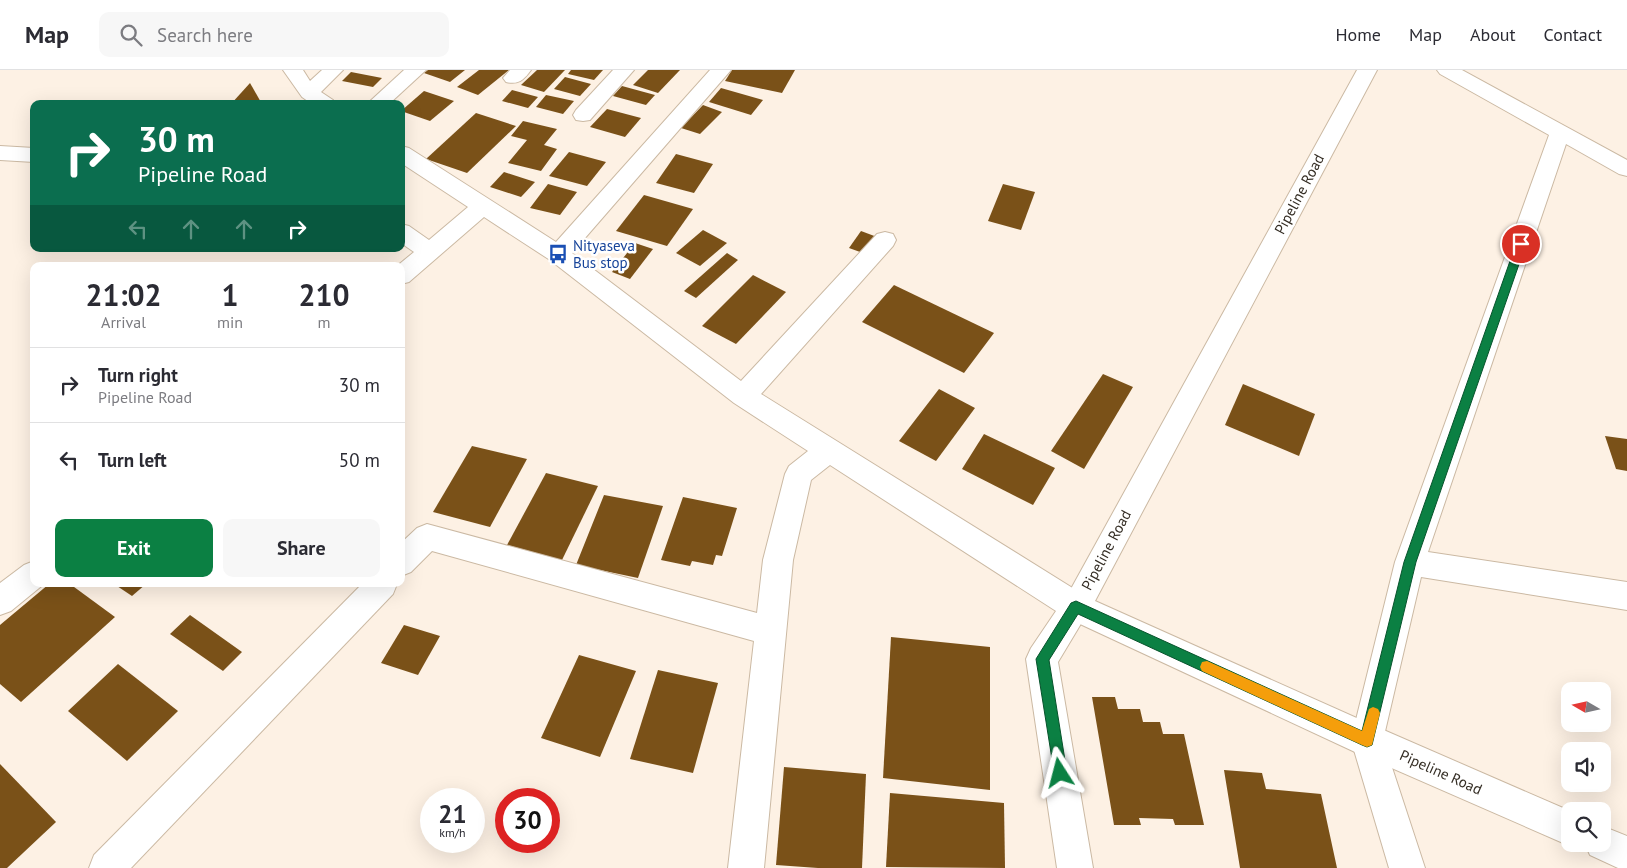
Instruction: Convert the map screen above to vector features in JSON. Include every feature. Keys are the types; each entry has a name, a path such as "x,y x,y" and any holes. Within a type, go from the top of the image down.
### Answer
{"street":[{"path":"293,70 309,92 320,100"},
{"path":"309,92 333,70"},
{"path":"382,100 416,70"},
{"path":"583,116 624,70"},
{"path":"558,254 721,70"},
{"name":"Pipeline Road","path":"1367,70 1076,607 1367,740 1561,825"},
{"path":"1447,70 1627,169"},
{"path":"1407,868 1367,740 1410,562 1560,132"},
{"path":"1605,157 1627,152"},
{"path":"0,153 30,156"},
{"path":"405,156 482,207 558,254 743,396 1076,607 1042,659 1075,868"},
{"path":"405,273 482,207"},
{"path":"405,235 430,252"},
{"path":"743,396 885,240"},
{"path":"746,868 778,560 800,474 829,450"},
{"path":"405,559 427,537 770,631"},
{"path":"1410,562 1627,596"},
{"path":"0,601 30,577"},
{"path":"107,868 379,587"},
{"path":"1611,848 1627,854"}],"building":[{"path":"428,70 465,70 450,82 424,73"},
{"path":"479,70 509,70 478,95 457,87"},
{"path":"537,70 565,70 544,92 521,85"},
{"path":"571,70 603,70 594,80 568,74"},
{"path":"648,70 680,70 658,93 633,85"},
{"path":"732,70 795,70 782,93 725,81"},
{"path":"351,72 382,78 373,87 342,81"},
{"path":"565,77 591,84 580,96 554,89"},
{"path":"250,83 260,100 235,100"},
{"path":"622,86 655,95 646,105 613,96"},
{"path":"721,88 763,100 751,115 709,102"},
{"path":"512,90 538,97 528,108 502,101"},
{"path":"424,91 454,101 430,121 405,112 405,108"},
{"path":"546,95 574,101 563,114 536,107"},
{"path":"703,105 722,112 700,134 681,128"},
{"path":"607,109 641,118 625,137 590,127"},
{"path":"476,113 516,126 467,173 426,159"},
{"path":"523,121 557,129 544,145 557,149 541,171 508,163 527,140 511,136"},
{"path":"569,152 606,162 587,186 549,176"},
{"path":"676,154 713,164 694,193 656,183"},
{"path":"504,172 535,182 521,197 490,187"},
{"path":"548,184 577,192 560,215 530,208"},
{"path":"1003,184 1035,192 1021,230 988,221"},
{"path":"644,195 693,209 667,246 616,231"},
{"path":"703,230 727,243 700,266 676,253"},
{"path":"861,231 885,240 874,257 849,248"},
{"path":"635,243 653,249 630,279 612,272"},
{"path":"727,253 738,260 696,298 684,291"},
{"path":"753,275 786,292 736,344 702,326"},
{"path":"894,285 994,333 964,373 862,322"},
{"path":"1103,374 1133,387 1084,469 1051,451"},
{"path":"1243,384 1315,414 1299,456 1225,425"},
{"path":"939,389 975,408 936,461 899,441"},
{"path":"984,434 1055,468 1033,505 962,469"},
{"path":"1605,436 1627,439 1627,471 1616,469"},
{"path":"472,446 527,459 490,527 433,512"},
{"path":"546,473 598,486 562,560 507,545"},
{"path":"604,495 663,506 638,578 576,565"},
{"path":"683,497 737,508 722,556 716,555 713,565 692,561 690,566 661,560"},
{"path":"45,587 74,587 115,617 21,702 0,684 0,625"},
{"path":"118,587 142,587 132,596"},
{"path":"190,615 242,652 223,671 170,634"},
{"path":"404,625 440,636 418,675 381,663"},
{"path":"891,637 990,647 990,790 883,778"},
{"path":"579,655 636,671 600,757 541,738"},
{"path":"118,664 178,711 127,761 68,711"},
{"path":"658,670 718,683 693,773 630,759"},
{"path":"1092,697 1115,697 1118,709 1140,709 1143,722 1160,722 1163,734 1184,734 1204,825 1175,825 1173,819 1139,818 1141,825 1114,825"},
{"path":"0,764 56,822 7,868 0,868"},
{"path":"784,767 866,774 862,868 818,868 776,865"},
{"path":"1224,770 1262,773 1266,789 1321,794 1337,868 1240,868"},
{"path":"890,793 1004,803 1005,868 886,867"}],"slow traffic":[{"path":"1207,667 1367,740 1373,713"}],"place":[{"name":"Nityaseva Bus stop","path":"558,254"}],"route":[{"path":"1060,773 1042,659 1076,607 1367,740 1410,562 1521,244"}]}
